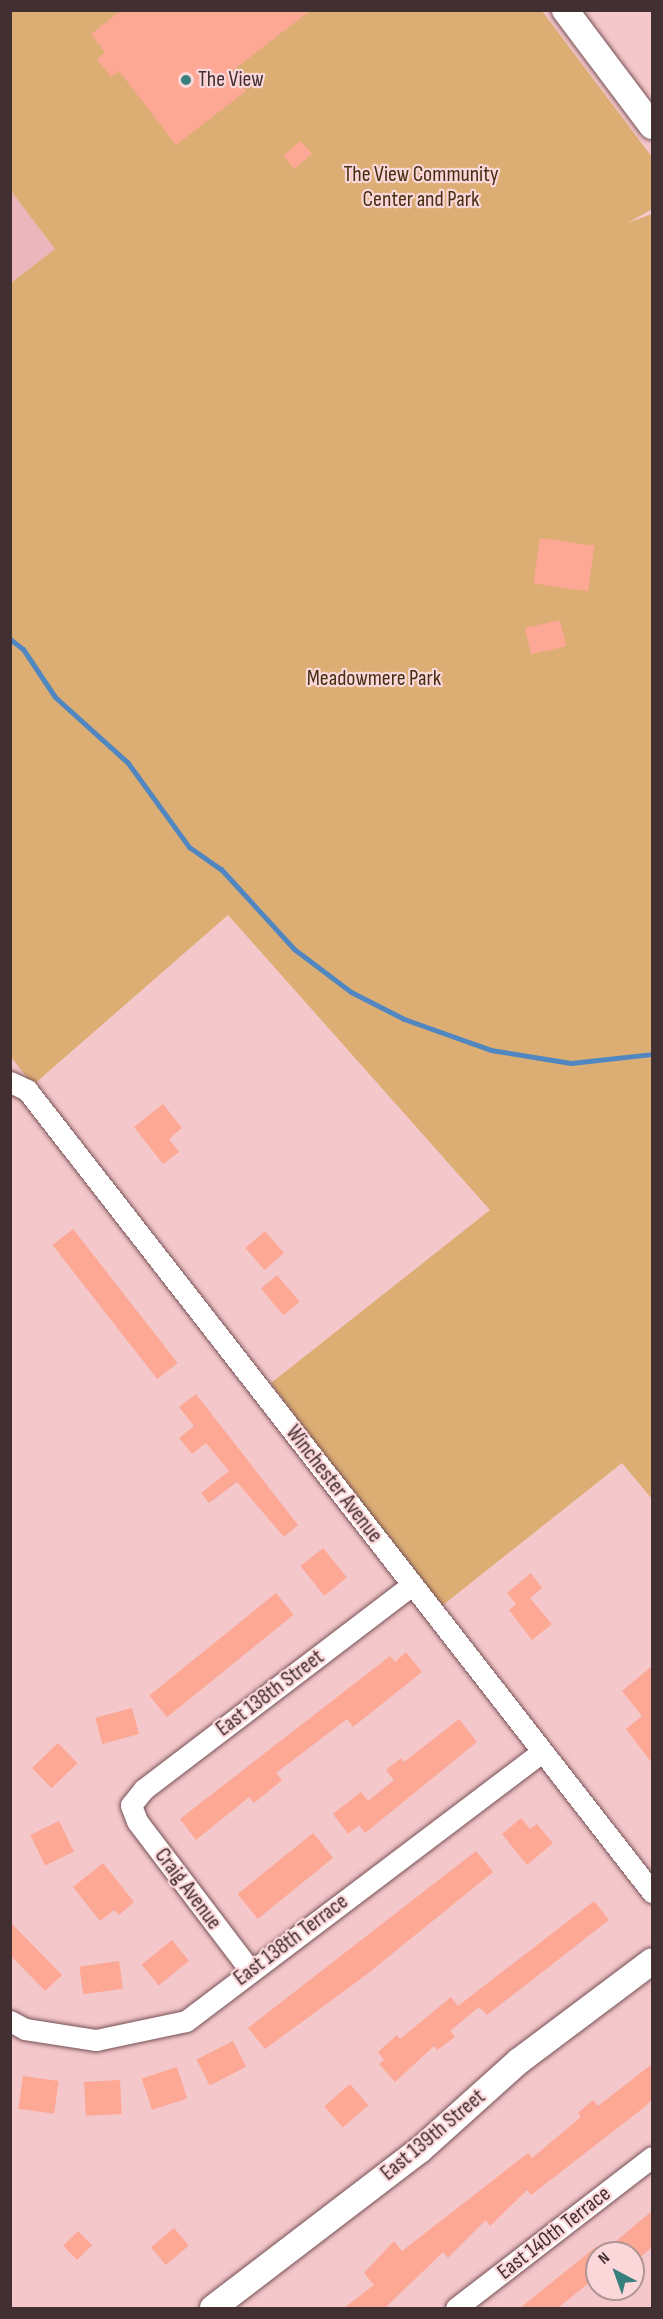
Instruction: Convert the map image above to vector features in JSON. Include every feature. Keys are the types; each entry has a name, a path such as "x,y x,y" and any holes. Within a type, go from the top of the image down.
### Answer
{"street":[{"path":"565,10 652,126"},
{"name":"Winchester Avenue","path":"10,1082 27,1090 652,1892"},
{"name":"East 138th Street","path":"131,1806 144,1789 412,1585"},
{"name":"East 138th Terrace","path":"10,2021 25,2028 96,2040 186,2020 542,1752"},
{"name":"Craig Avenue","path":"131,1806 137,1821 250,1970"},
{"name":"East 139th Street","path":"213,2308 420,2150 519,2061 652,1961"},
{"name":"East 140th Terrace","path":"456,2308 652,2157"}],"shaded area":[{"path":"11,191 55,249 11,283"}],"green space":[{"name":"Meadowmere Park","path":"11,11 542,11 652,157 652,209 628,223 652,214 652,1499 622,1463 438,1609 271,1383 490,1210 228,915 33,1085 11,1057 11,283 55,249 11,191"}],"building":[{"name":"The View","path":"122,10 311,10 232,71 246,91 176,145 119,71 111,77 97,59 105,52 91,34"},
{"path":"301,141 312,154 294,169 283,156"},
{"path":"540,538 594,546 588,591 534,584"},
{"path":"560,620 566,646 531,654 525,628"},
{"path":"163,1104 182,1128 169,1139 179,1152 163,1164 134,1127"},
{"path":"73,1229 178,1363 157,1379 53,1245"},
{"path":"265,1231 284,1253 264,1270 245,1248"},
{"path":"277,1275 299,1302 283,1315 261,1288"},
{"path":"196,1394 298,1525 284,1537 237,1482 209,1503 201,1493 229,1471 206,1443 192,1454 179,1438 194,1426 179,1407"},
{"path":"323,1548 347,1578 324,1596 300,1566"},
{"path":"531,1573 542,1588 530,1598 552,1624 532,1640 509,1610 516,1604 507,1593"},
{"path":"276,1593 294,1615 167,1717 149,1696"},
{"path":"406,1652 422,1672 353,1727 347,1719 276,1773 282,1780 254,1803 249,1797 196,1840 180,1819 390,1656 395,1662"},
{"path":"652,1666 652,1763 626,1729 642,1716 622,1691"},
{"path":"132,1708 139,1734 102,1744 95,1718"},
{"path":"459,1719 477,1742 365,1833 359,1825 348,1834 333,1814 361,1792 368,1801 394,1780 386,1770 401,1758 404,1762"},
{"path":"58,1743 77,1763 52,1788 32,1768"},
{"path":"521,1818 530,1829 537,1824 553,1843 527,1865 502,1834"},
{"path":"59,1821 74,1852 45,1866 30,1835"},
{"path":"313,1833 333,1858 258,1919 238,1894"},
{"path":"476,1851 493,1872 366,1975 265,2049 248,2028"},
{"path":"103,1863 134,1902 119,1915 114,1910 100,1921 73,1887"},
{"path":"594,1901 609,1920 487,2015 479,2007 450,2031 455,2037 437,2050 434,2046 395,2082 379,2064 384,2060 378,2052 397,2035 400,2039 451,1997 458,2006"},
{"path":"10,1922 62,1975 45,1991 10,1955"},
{"path":"172,1940 189,1961 159,1986 142,1965"},
{"path":"119,1961 123,1989 83,1994 79,1967"},
{"path":"233,2041 246,2067 210,2085 196,2060"},
{"path":"652,2064 652,2100 642,2109 531,2195 527,2190 490,2226 486,2220 448,2258 443,2252 385,2308 344,2308 374,2285 364,2273 394,2241 402,2251 528,2153 532,2158 581,2117 578,2113 593,2100 598,2106"},
{"path":"177,2067 187,2098 152,2110 142,2078"},
{"path":"23,2076 59,2081 54,2114 18,2109"},
{"path":"120,2080 122,2114 86,2116 84,2082"},
{"path":"350,2084 368,2105 343,2127 324,2106"},
{"path":"652,2211 652,2247 645,2253 645,2241 616,2241"},
{"path":"174,2228 189,2246 166,2265 151,2247"},
{"path":"78,2231 92,2245 77,2260 63,2246"},
{"path":"585,2256 585,2286 558,2308 520,2308"}],"waterway":[{"path":"10,639 23,649 55,697 128,763 189,847 221,869 294,949 351,992 404,1019 491,1050 571,1063 652,1054"}],"place":[{"name":"The View","path":"186,80"}],"park label":[{"name":"The View Community Center and Park","path":"421,186"}]}
